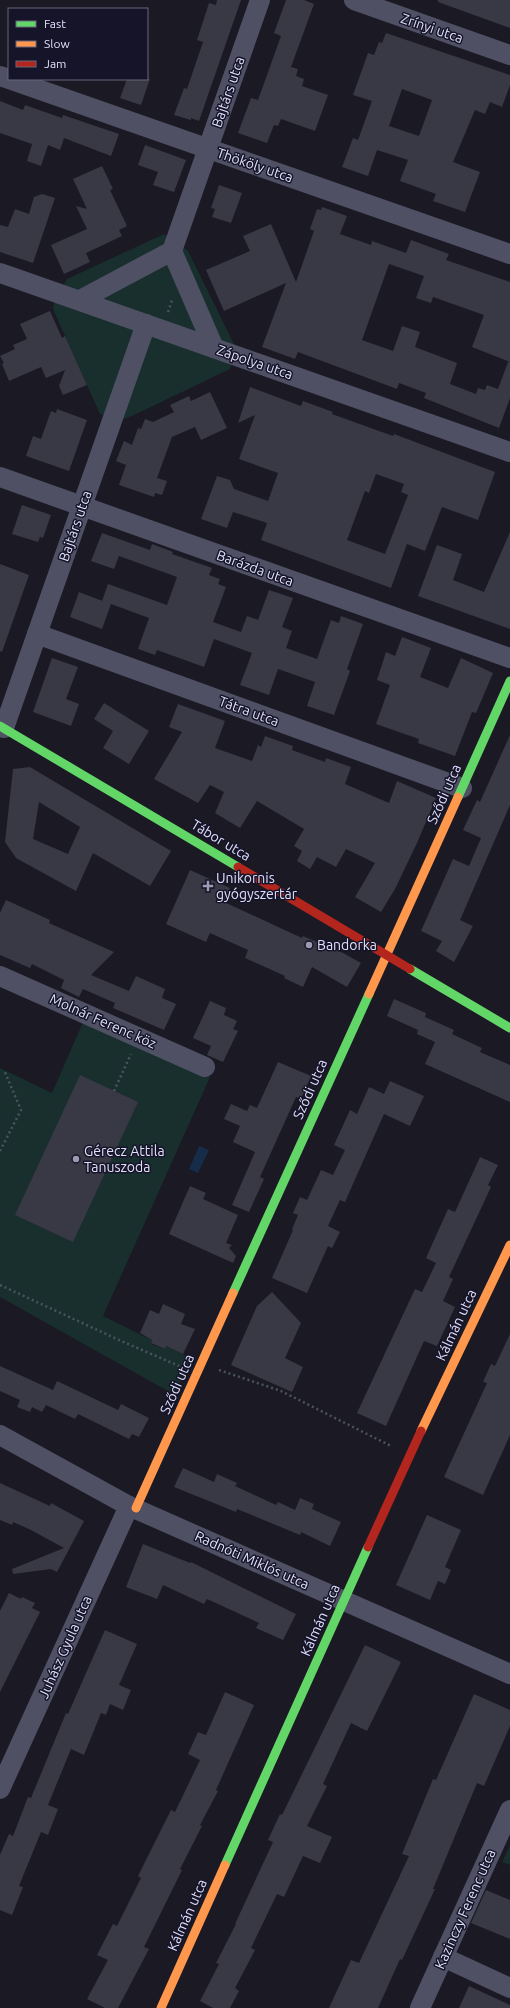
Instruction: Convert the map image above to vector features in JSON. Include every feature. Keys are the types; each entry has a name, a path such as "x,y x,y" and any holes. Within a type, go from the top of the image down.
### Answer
{"street":[{"name":"Bajtárs utca","path":"172,251 260,0"},
{"name":"Zrínyi utca","path":"354,0 510,55"},
{"name":"Thököly utca","path":"11,80 510,254"},
{"path":"80,300 172,251 214,348"},
{"name":"Zápolya utca","path":"0,273 510,452"},
{"name":"Bajtárs utca","path":"2,727 37,634 146,324"},
{"name":"Barázda utca","path":"0,477 510,658"},
{"name":"Tátra utca","path":"37,634 462,788"},
{"name":"Sződi utca","path":"132,1507 201,1364 510,681"},
{"name":"Tábor utca","path":"2,727 510,1028"},
{"name":"Molnár Ferenc köz","path":"0,976 205,1067"},
{"name":"Kálmán utca","path":"161,2008 409,1456 510,1246"},
{"name":"Radnóti Miklós utca","path":"0,1434 132,1507 510,1674"},
{"name":"Juhász Gyula utca","path":"0,1789 132,1507"},
{"name":"Kazinczy Ferenc utca","path":"420,2008 510,1810"},
{"path":"444,1957 510,1988"}],"path":[{"path":"114,1091 138,1037"},
{"path":"0,1151 21,1110 4,1070"},
{"path":"0,1285 178,1366 201,1364 281,1391 409,1456"}],"green space":[{"path":"164,234 188,251 235,346 235,358 230,369 132,416 124,419 100,414 53,309 54,302 67,279"},
{"path":"84,1020 210,1077 103,1316 152,1340 151,1344 164,1349 166,1346 191,1358 175,1395 0,1297 0,1068 52,1093"},
{"path":"510,1845 510,1865 502,1862"}],"water":[{"path":"199,1146 209,1150 198,1173 189,1169"}],"building":[{"path":"217,0 241,0 199,121 191,118 191,120 174,115 184,88 187,89 203,42 197,40 209,3 216,5"},
{"path":"286,0 304,0 314,4 291,67 298,69 296,76 304,79 302,86 328,95 315,131 281,119 278,126 274,125 267,143 238,133 251,98 258,100 281,36 274,33"},
{"path":"438,0 510,0 510,28 438,2"},
{"path":"386,33 510,75 510,85 502,107 490,102 485,114 475,110 453,162 480,172 465,212 433,201 436,194 400,181 408,160 377,150 368,176 342,167 353,138 358,140 372,101 353,95 368,53 374,55 379,42 382,43","holes":["402,89 432,100 419,136 389,126"]},
{"path":"150,79 141,105 120,98 127,80"},
{"path":"0,101 23,110 25,105 62,118 63,115 119,134 111,156 64,138 60,150 48,145 41,166 27,161 32,144 0,133"},
{"path":"145,145 186,160 174,192 153,185 158,172 138,165"},
{"path":"102,166 113,189 110,190 127,226 119,230 122,236 86,253 90,262 64,274 51,245 87,229 76,206 87,209 73,179"},
{"path":"219,185 242,193 231,223 212,217 215,209 211,208"},
{"path":"42,194 55,198 33,263 0,252 0,225 8,227 15,209 29,214 34,197"},
{"path":"322,207 347,216 340,234 371,245 372,241 406,253 411,240 449,254 446,260 510,282 510,362 510,398 499,428 424,398 426,393 399,383 397,389 298,352 295,359 262,347 286,283 224,311 206,270 250,251 243,236 271,224 296,282 314,231 310,229 317,209 321,210","holes":["389,264 424,276 416,298 431,303 433,297 484,315 472,347 510,362 508,362 498,389 487,385 485,390 478,388 476,394 450,384 457,363 415,347 420,332 402,326 393,351 362,340"]},
{"path":"50,311 62,338 65,336 87,385 63,395 59,386 65,370 46,378 41,367 9,381 2,364 4,363 0,356 15,349 13,345 27,339 20,324"},
{"path":"250,387 301,406 303,401 333,412 332,414 393,436 394,434 495,472 478,520 442,507 425,551 407,544 391,588 261,540 267,523 233,512 227,528 201,519 217,476 230,480 234,489 268,501 278,473 239,459 255,415 238,423","holes":["376,474 404,484 401,492 408,495 385,554 347,540 365,491 369,493"]},
{"path":"210,392 227,428 201,440 195,427 172,437 157,478 167,481 162,495 155,493 154,497 119,485 126,465 116,461 124,441 132,445 138,428 141,429 145,419 153,422 174,412 170,405 189,396 191,401"},
{"path":"57,409 87,420 69,471 26,456 33,436 41,439 51,411 56,413"},
{"path":"22,505 51,515 43,538 40,537 38,542 12,534"},
{"path":"510,532 510,629 418,596 437,545 462,554 453,580 484,592"},
{"path":"102,533 150,550 152,544 173,552 172,554 212,568 209,575 220,579 218,584 226,587 213,622 241,632 247,616 258,620 269,590 293,598 282,627 292,631 286,648 317,659 331,620 339,623 341,616 363,624 347,669 350,671 334,715 307,706 315,682 278,669 269,695 240,685 252,653 214,639 204,667 157,650 155,655 138,649 149,618 111,604 102,629 70,617 79,592 102,601 108,584 167,605 177,577 119,556 114,569 91,561"},
{"path":"0,564 29,575 2,652 0,651"},
{"path":"402,637 431,648 420,677 448,688 461,658 493,673 476,713 472,712 455,756 418,743 419,739 376,724 390,685 377,680 386,652 395,656"},
{"path":"52,658 78,667 66,699 79,704 71,726 33,712"},
{"path":"104,703 149,731 129,764 103,748 113,731 94,719"},
{"path":"178,704 225,721 215,748 252,761 258,745 261,747 265,736 293,746 292,750 325,762 326,758 351,767 345,784 389,803 397,781 436,798 395,889 381,912 355,897 375,863 346,849 336,867 317,857 310,869 297,861 302,851 294,846 304,829 257,801 240,828 215,813 224,792 210,785 198,803 154,779 182,732 169,727"},
{"path":"510,735 510,805 460,920 473,926 454,962 436,951 442,941 421,931 453,859 469,866 481,838 463,830 477,800 480,802"},
{"path":"30,767 171,851 150,886 93,853 76,891 16,858 5,842 13,769","holes":["39,802 80,827 68,854 33,839"]},
{"path":"190,870 230,888 224,902 302,938 303,936 343,953 361,963 347,987 312,967 303,987 284,978 285,976 245,958 248,950 210,933 206,942 166,924"},
{"path":"6,900 50,920 49,923 114,952 91,975 129,991 136,976 165,989 162,998 176,1004 164,1030 113,1008 115,1003 83,989 79,997 61,988 64,980 32,964 30,968 0,955 0,913"},
{"path":"394,999 426,1013 425,1017 454,1030 452,1034 482,1048 480,1052 510,1065 510,1102 425,1064 435,1042 417,1034 418,1030 387,1016"},
{"path":"210,1001 226,1008 224,1015 237,1021 233,1029 238,1031 223,1062 207,1055 211,1046 193,1038"},
{"path":"278,1062 311,1076 301,1099 296,1097 260,1177 264,1179 249,1212 232,1205 255,1152 233,1142 240,1126 224,1119 231,1104 247,1111 250,1105 257,1108"},
{"name":"Gérecz Attila Tanuszoda","path":"80,1075 138,1102 73,1242 15,1215"},
{"path":"390,1081 424,1096 410,1126 384,1114 345,1202 340,1200 328,1226 340,1232 332,1248 328,1246 307,1293 272,1278 293,1230 292,1229 298,1215 293,1213 300,1197 307,1200 321,1170 333,1175 345,1150 334,1145 350,1110 357,1114 369,1087 384,1094"},
{"path":"480,1157 498,1165 488,1185 491,1187 449,1277 453,1279 443,1301 455,1307 437,1346 424,1341 386,1426 357,1413 415,1289 422,1292 436,1263 426,1258 448,1209 455,1212"},
{"path":"190,1186 206,1193 203,1199 238,1215 226,1243 232,1245 229,1248 236,1256 233,1263 169,1234"},
{"path":"272,1292 301,1323 285,1358 303,1367 292,1392 231,1365 257,1306"},
{"path":"163,1304 185,1314 181,1324 195,1329 183,1354 166,1346 165,1349 151,1343 152,1340 140,1333 150,1310 159,1314"},
{"path":"510,1334 510,1435 483,1495 444,1477 487,1383 483,1382 491,1364 495,1366"},
{"path":"0,1366 53,1390 57,1381 118,1410 121,1404 149,1418 139,1437 132,1434 129,1439 78,1414 75,1419 46,1405 42,1412 32,1407 30,1412 17,1407 20,1400 0,1391"},
{"path":"183,1468 214,1482 217,1474 237,1483 235,1486 276,1505 278,1502 295,1510 300,1498 314,1504 312,1509 341,1522 330,1546 301,1532 300,1535 237,1509 236,1512 174,1487"},
{"path":"0,1483 50,1506 51,1503 84,1521 57,1572 51,1569 13,1574 12,1569 64,1548 13,1522 12,1525 0,1520"},
{"path":"427,1515 461,1530 445,1567 451,1570 445,1584 438,1581 430,1600 396,1585"},
{"path":"143,1544 190,1563 191,1562 296,1614 283,1640 256,1628 259,1623 207,1599 204,1604 163,1585 157,1599 126,1587"},
{"path":"9,1593 21,1599 22,1597 35,1603 32,1608 40,1612 0,1692 0,1611"},
{"path":"105,1630 137,1644 119,1685 131,1690 123,1710 110,1704 106,1715 101,1713 84,1755 71,1749 48,1805 58,1809 48,1835 41,1832 19,1886 23,1887 12,1915 0,1910 0,1855 9,1834 13,1836 28,1797 31,1798 66,1713 68,1714"},
{"path":"365,1645 401,1662 367,1731 351,1723 323,1784 327,1786 307,1826 332,1837 320,1863 303,1856 284,1897 277,1894 251,1948 255,1950 235,1988 239,1991 230,2008 213,2008 200,2001 219,1964 216,1963 236,1924 273,1842 268,1840 280,1814 282,1815"},
{"path":"225,1692 254,1705 216,1790 218,1791 200,1825 202,1826 180,1869 182,1870 144,1947 149,1949 118,2008 105,2008 87,1999 108,1960 97,1955 113,1924 117,1926 141,1878 138,1876 171,1810 175,1812 200,1760 188,1754 198,1732 206,1735"},
{"path":"474,1694 510,1710 510,1726 484,1786 477,1783 433,1889 435,1889 402,1960 400,1959 378,2008 329,2008 351,1960 359,1963 409,1856 402,1854 433,1779 436,1780"},
{"path":"486,1890 510,1900 510,1939 471,1923"},
{"path":"469,1986 510,2005 510,2008 459,2008"}],"traffic: fast":[{"path":"458,797 510,681"},
{"path":"0,726 238,867"},
{"path":"410,969 510,1028"},
{"path":"233,1293 369,994"},
{"path":"225,1865 368,1547"}],"traffic: slow":[{"path":"369,994 458,797"},
{"path":"421,1431 510,1245"},
{"path":"136,1508 233,1293"},
{"path":"161,2008 225,1865"}],"traffic: jam":[{"path":"238,867 410,969"},
{"path":"368,1547 421,1431"}],"place":[{"name":"Unikornis gyógyszertár","path":"208,886"},
{"name":"Bandorka","path":"309,945"},
{"name":"Gérecz Attila Tanuszoda","path":"76,1159"}]}
